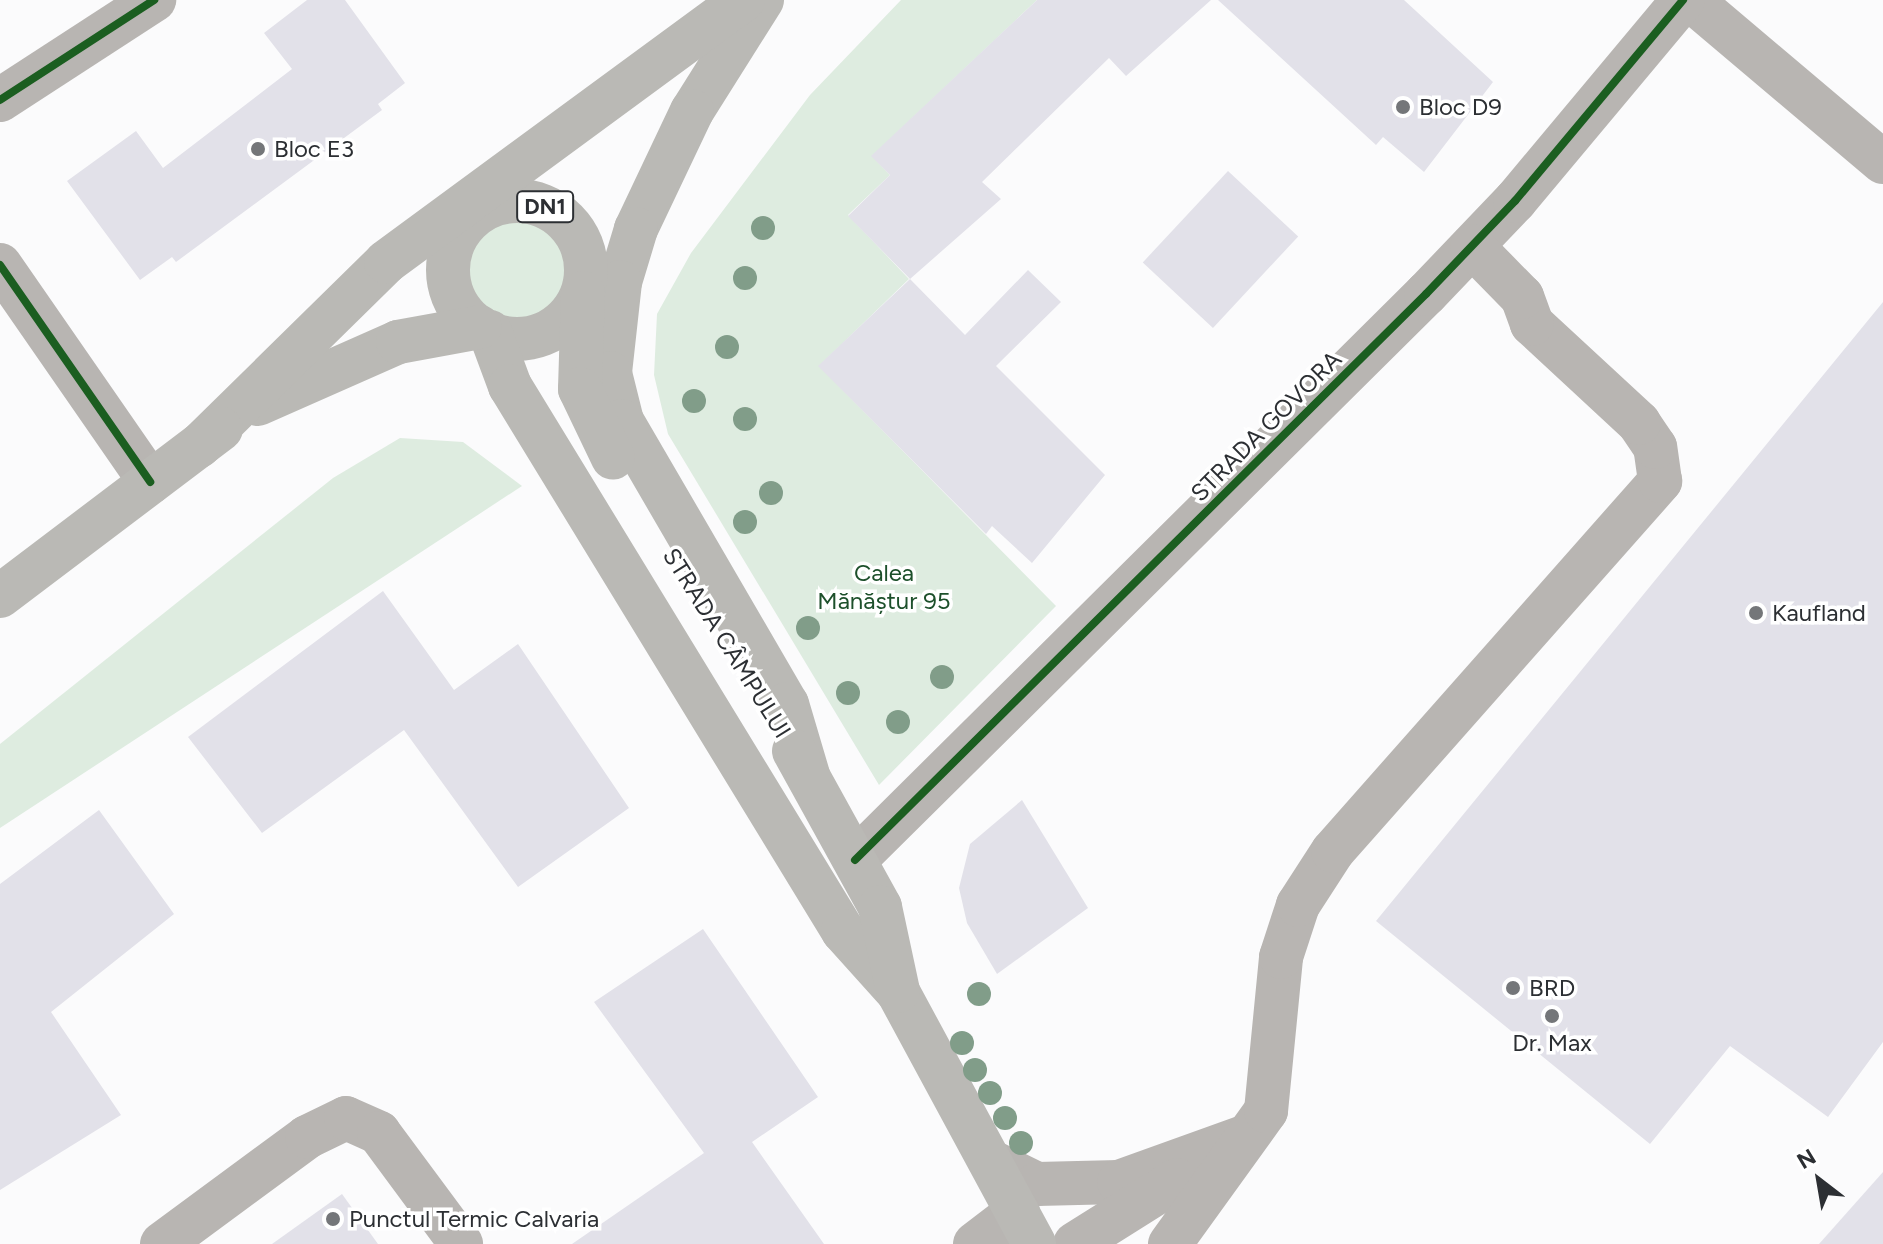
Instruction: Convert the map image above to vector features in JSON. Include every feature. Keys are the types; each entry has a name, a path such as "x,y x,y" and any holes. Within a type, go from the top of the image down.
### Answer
{"main road":[{"name":"DN1","path":"0,596 242,413 336,327 455,240 481,212 518,201 750,2"},
{"name":"DN1","path":"242,413 362,355 485,330 517,339 545,333 584,284 646,149 750,2"},
{"path":"199,446 386,262 750,2"},
{"path":"750,2 692,111 636,229 620,282 610,373 622,421 787,704 808,775"},
{"name":"DN1","path":"518,201 552,210 572,227 584,284"},
{"path":"455,240 451,289 485,330"},
{"name":"STRADA CÂMPULUI","path":"584,284 577,371 593,423 808,775 855,860 880,907 898,992"},
{"name":"STRADA CÂMPULUI","path":"485,330 510,386 843,931 898,992 1026,1228"}],"street":[{"path":"0,100 154,0"},
{"name":"STRADA GOVORA","path":"855,860 1472,246 1683,0"},
{"path":"1691,0 1883,162"},
{"path":"1170,1244 1266,1111 1281,957 1298,905 1333,851 1660,481 1655,447 1639,423 1532,324 1522,297 1472,246"},
{"path":"0,265 150,482"},
{"path":"162,1244 307,1137 346,1118 379,1133 461,1244"},
{"path":"992,1162 1037,1184 1119,1182 1247,1136"},
{"path":"1075,1244 1247,1136"},
{"path":"975,1244 1026,1228"}],"green space":[{"name":"Calea Mănăștur 95","path":"901,0 1037,0 872,156 890,175 848,215 909,279 819,366 1056,606 879,785 668,434 654,375 657,314 691,253 810,95"},
{"path":"517,213 538,217 557,229 569,248 573,269 569,290 557,309 538,321 517,325 496,321 477,309 465,290 461,269 465,248 477,229 496,217"},
{"path":"400,438 463,442 522,486 0,828 0,744 333,478"}],"building":[{"name":"Bloc E3","path":"307,0 345,0 405,83 378,104 382,110 176,262 172,257 140,280 67,181 136,131 163,168 292,69 264,33"},
{"path":"1037,0 1211,0 1126,76 1109,58 982,182 1001,199 910,279 848,216 890,175 871,156"},
{"name":"Bloc D9","path":"1218,0 1404,0 1493,82 1424,172 1383,137 1376,145"},
{"path":"1228,171 1298,236 1213,328 1143,262"},
{"path":"1028,270 1061,302 996,366 1105,475 1032,563 992,526 986,534 818,366 910,279 965,335"},
{"name":"Kaufland","path":"1883,302 1883,1042 1828,1117 1730,1046 1650,1144 1376,921"},
{"path":"383,591 454,690 518,644 629,808 518,887 404,730 262,833 188,737"},
{"path":"1022,800 1088,908 997,974 967,923 959,888 970,844"},
{"path":"99,810 174,914 51,1012 121,1115 0,1190 0,884"},
{"path":"703,929 818,1097 752,1142 824,1244 572,1244 704,1153 594,1002"},
{"path":"1883,1172 1883,1244 1819,1244"},
{"name":"Punctul Termic Calvaria","path":"342,1194 378,1244 272,1244"}],"cycle path":[{"path":"0,100 154,0"},
{"path":"855,860 1426,294 1515,201 1683,0"},
{"path":"0,265 150,482"}],"place":[{"name":"Bloc D9","path":"1403,107"},
{"name":"Bloc E3","path":"258,149"},
{"name":"Kaufland","path":"1756,613"},
{"name":"BRD","path":"1513,988"},
{"name":"Dr. Max","path":"1552,1016"},
{"name":"Punctul Termic Calvaria","path":"333,1219"}]}
